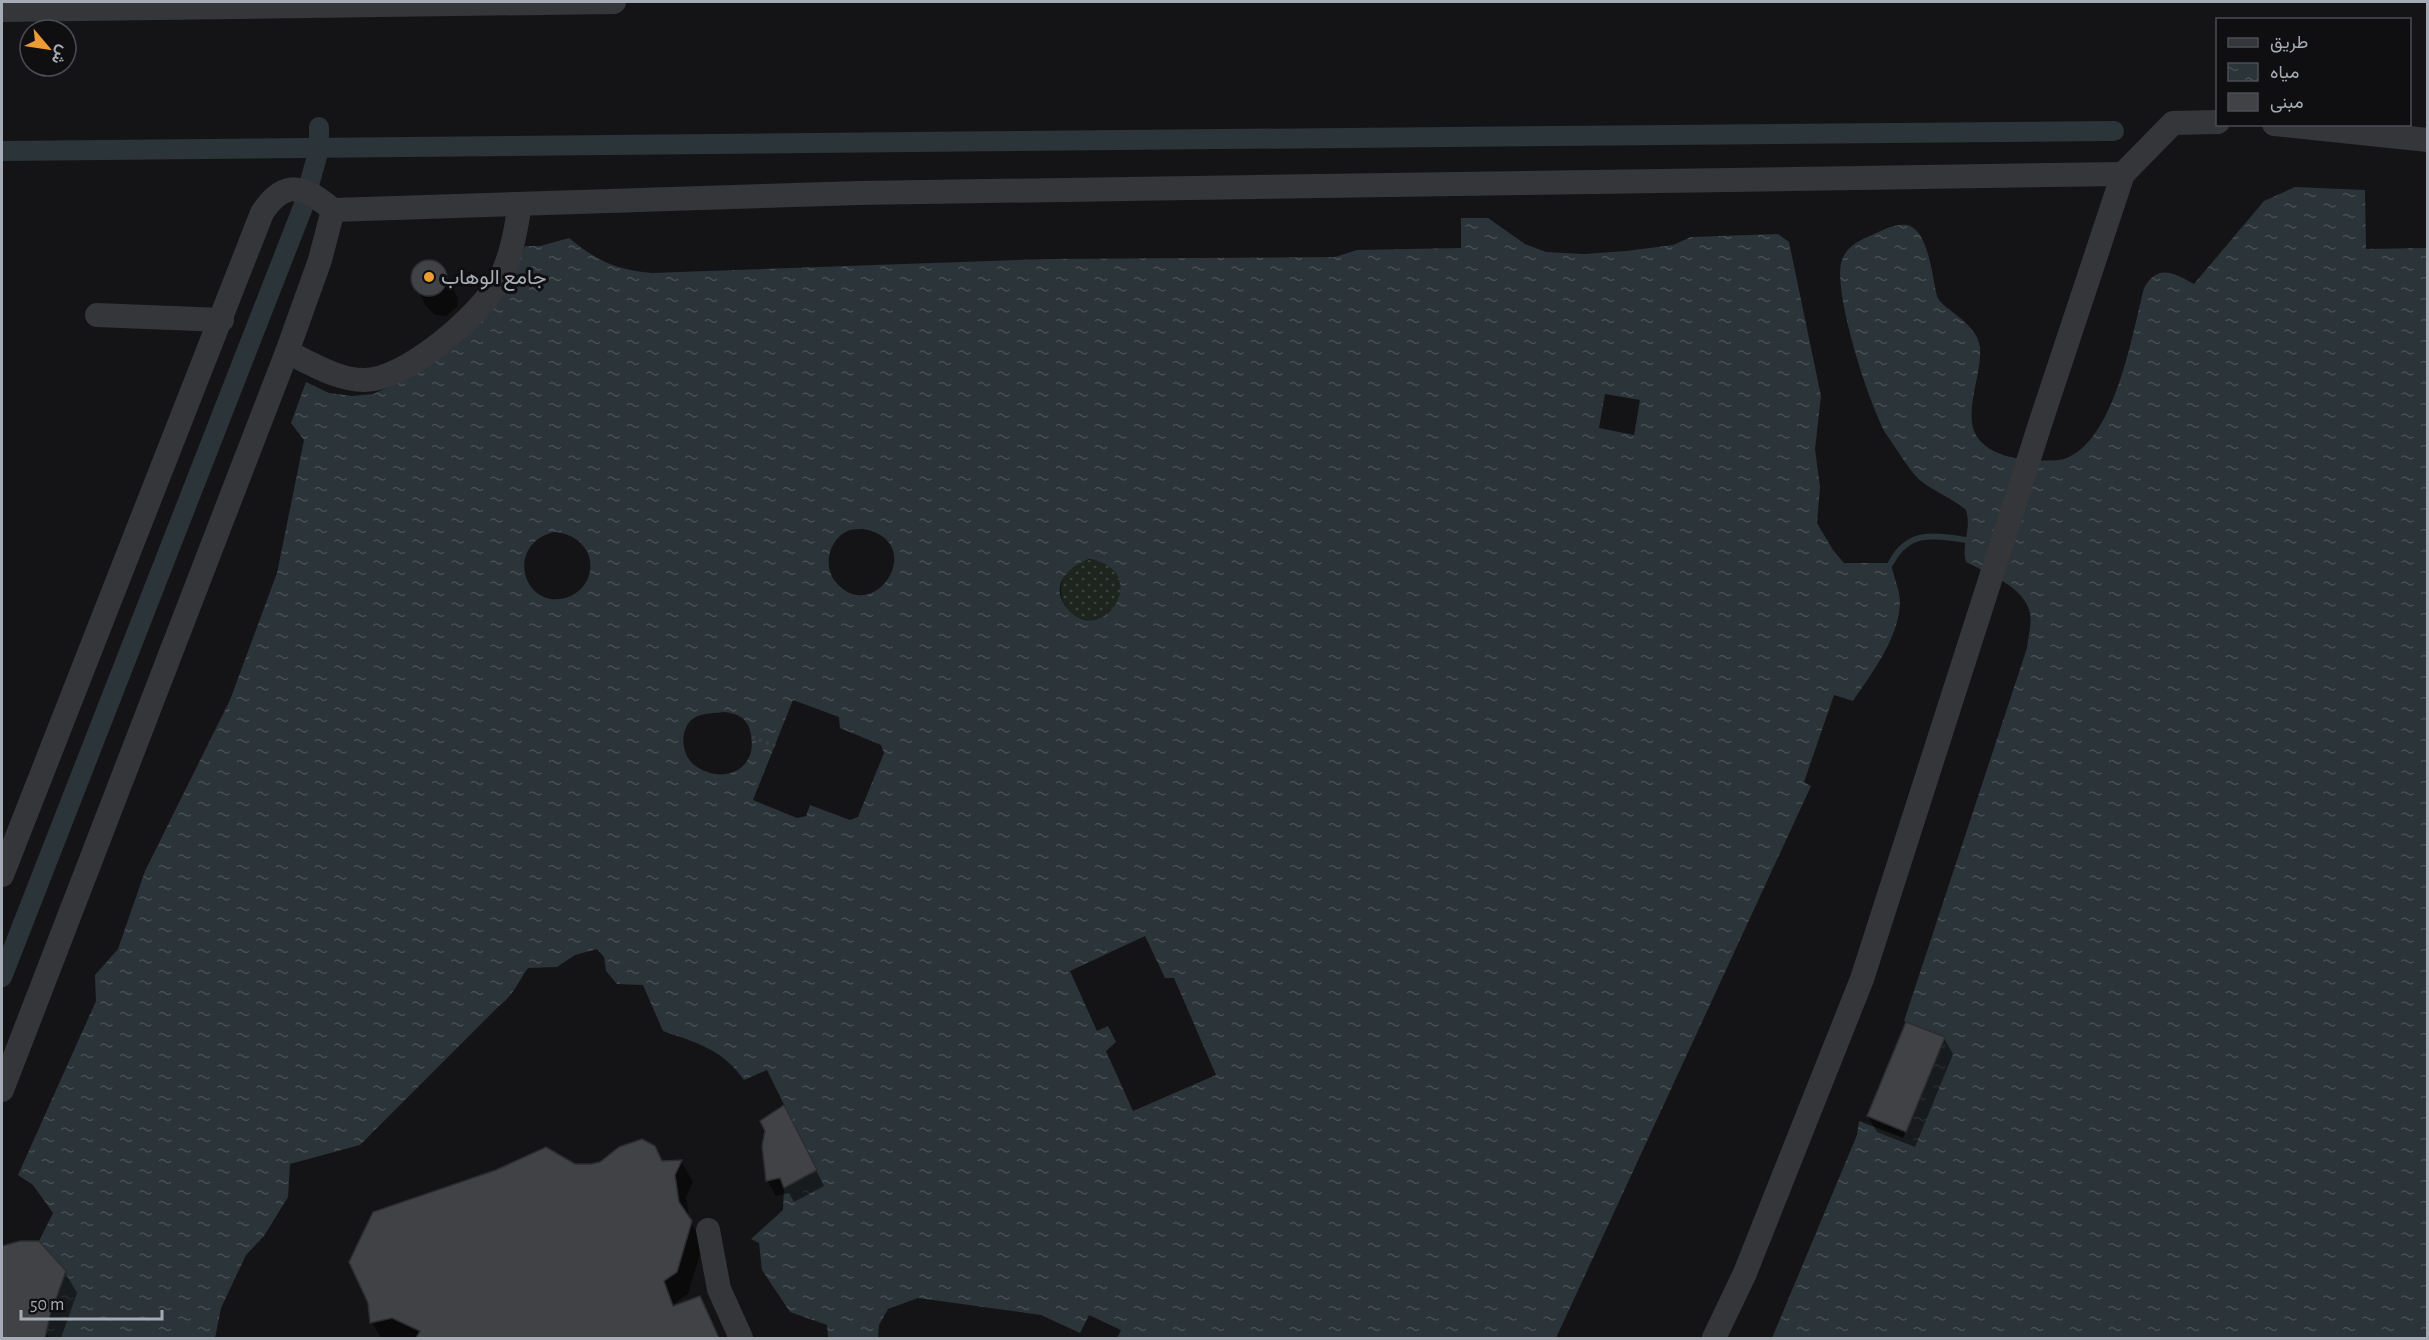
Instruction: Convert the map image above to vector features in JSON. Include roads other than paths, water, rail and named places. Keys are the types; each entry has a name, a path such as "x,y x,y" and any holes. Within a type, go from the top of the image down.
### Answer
{"street":[{"path":"2,10 614,2"},
{"path":"1714,1338 1745,1273 1862,980 2043,415 2123,174 2173,123 2216,122"},
{"path":"2293,126 2427,140"},
{"path":"2,875 222,320 262,213 281,191 316,199 520,204 858,193 2123,174"},
{"path":"2,1090 287,352 320,260 316,199"},
{"path":"287,352 338,376 364,380 388,376 410,364 452,333 486,301 500,278 513,245 520,204"},
{"path":"98,315 222,320"},
{"path":"708,1230 719,1289 741,1338"}],"water":[{"path":"2295,187 2365,190 2366,249 2427,248 2427,1338 1772,1338 1857,1135 1859,1121 1903,1138 1945,1037 1904,1021 2027,648 2031,622 2027,605 2014,589 1966,562 1968,517 1966,510 1917,477 1888,437 1872,403 1847,322 1840,275 1842,260 1854,244 1885,229 1907,225 1914,229 1925,245 1937,296 1973,330 1980,347 1972,408 1973,428 1979,440 1990,449 2009,457 2059,460 2082,449 2096,432 2109,410 2127,358 2144,288 2149,280 2155,275 2167,272 2194,284 2264,201"},
{"path":"1461,218 1488,218 1525,244 1546,252 1584,254 1626,251 1673,245 1691,237 1778,234 1789,242 1821,396 1815,449 1820,487 1817,523 1833,550 1844,563 1891,563 1900,600 1899,614 1884,653 1853,701 1834,695 1804,782 1811,786 1556,1338 1117,1338 1121,1330 1089,1315 1080,1333 1041,1315 918,1298 888,1309 879,1325 878,1338 828,1338 827,1325 790,1312 762,1270 759,1243 751,1239 783,1210 784,1188 816,1170 767,1070 744,1080 736,1069 718,1054 663,1031 643,985 617,984 606,971 604,957 597,949 575,955 557,967 528,968 508,997 360,1145 290,1164 288,1197 264,1236 246,1255 221,1308 215,1338 50,1338 46,1333 66,1271 39,1241 53,1213 33,1185 18,1175 96,1001 95,975 118,949 145,871 230,700 277,573 304,440 291,423 306,382 329,393 352,396 373,394 398,383 511,279 525,246 540,246 569,238 607,263 628,270 652,273 1047,259 1335,257 1357,250 1461,248","holes":["1605,394 1640,400 1634,435 1599,428","864,529 883,537 893,549 894,564 888,578 878,589 865,595 850,593 835,581 829,567 833,545 837,539 850,530","554,532 570,536 582,545 590,558 589,575 586,582 571,596 555,599 542,596 532,588 526,576 524,563 528,550 538,539","1089,559 1108,566 1118,577 1120,591 1116,604 1106,614 1094,620 1080,618 1066,607 1061,599 1061,584 1068,571","793,700 839,717 840,728 881,745 884,753 858,817 850,820 810,805 806,816 797,818 753,800","726,712 738,715 746,722 752,745 750,756 736,771 726,774 704,771 693,764 686,754 683,741 686,728 694,718 705,714","1145,936 1165,978 1174,978 1216,1075 1133,1111 1106,1051 1116,1042 1108,1026 1097,1031 1070,971"]}],"waterway":[{"path":"2,977 303,207 319,149 319,127"},
{"path":"2,151 1586,134 2114,131"},
{"path":"1891,563 1905,545 1923,537 1966,540"}],"place":[{"name":"جامع الوهاب","path":"429,277"}]}
